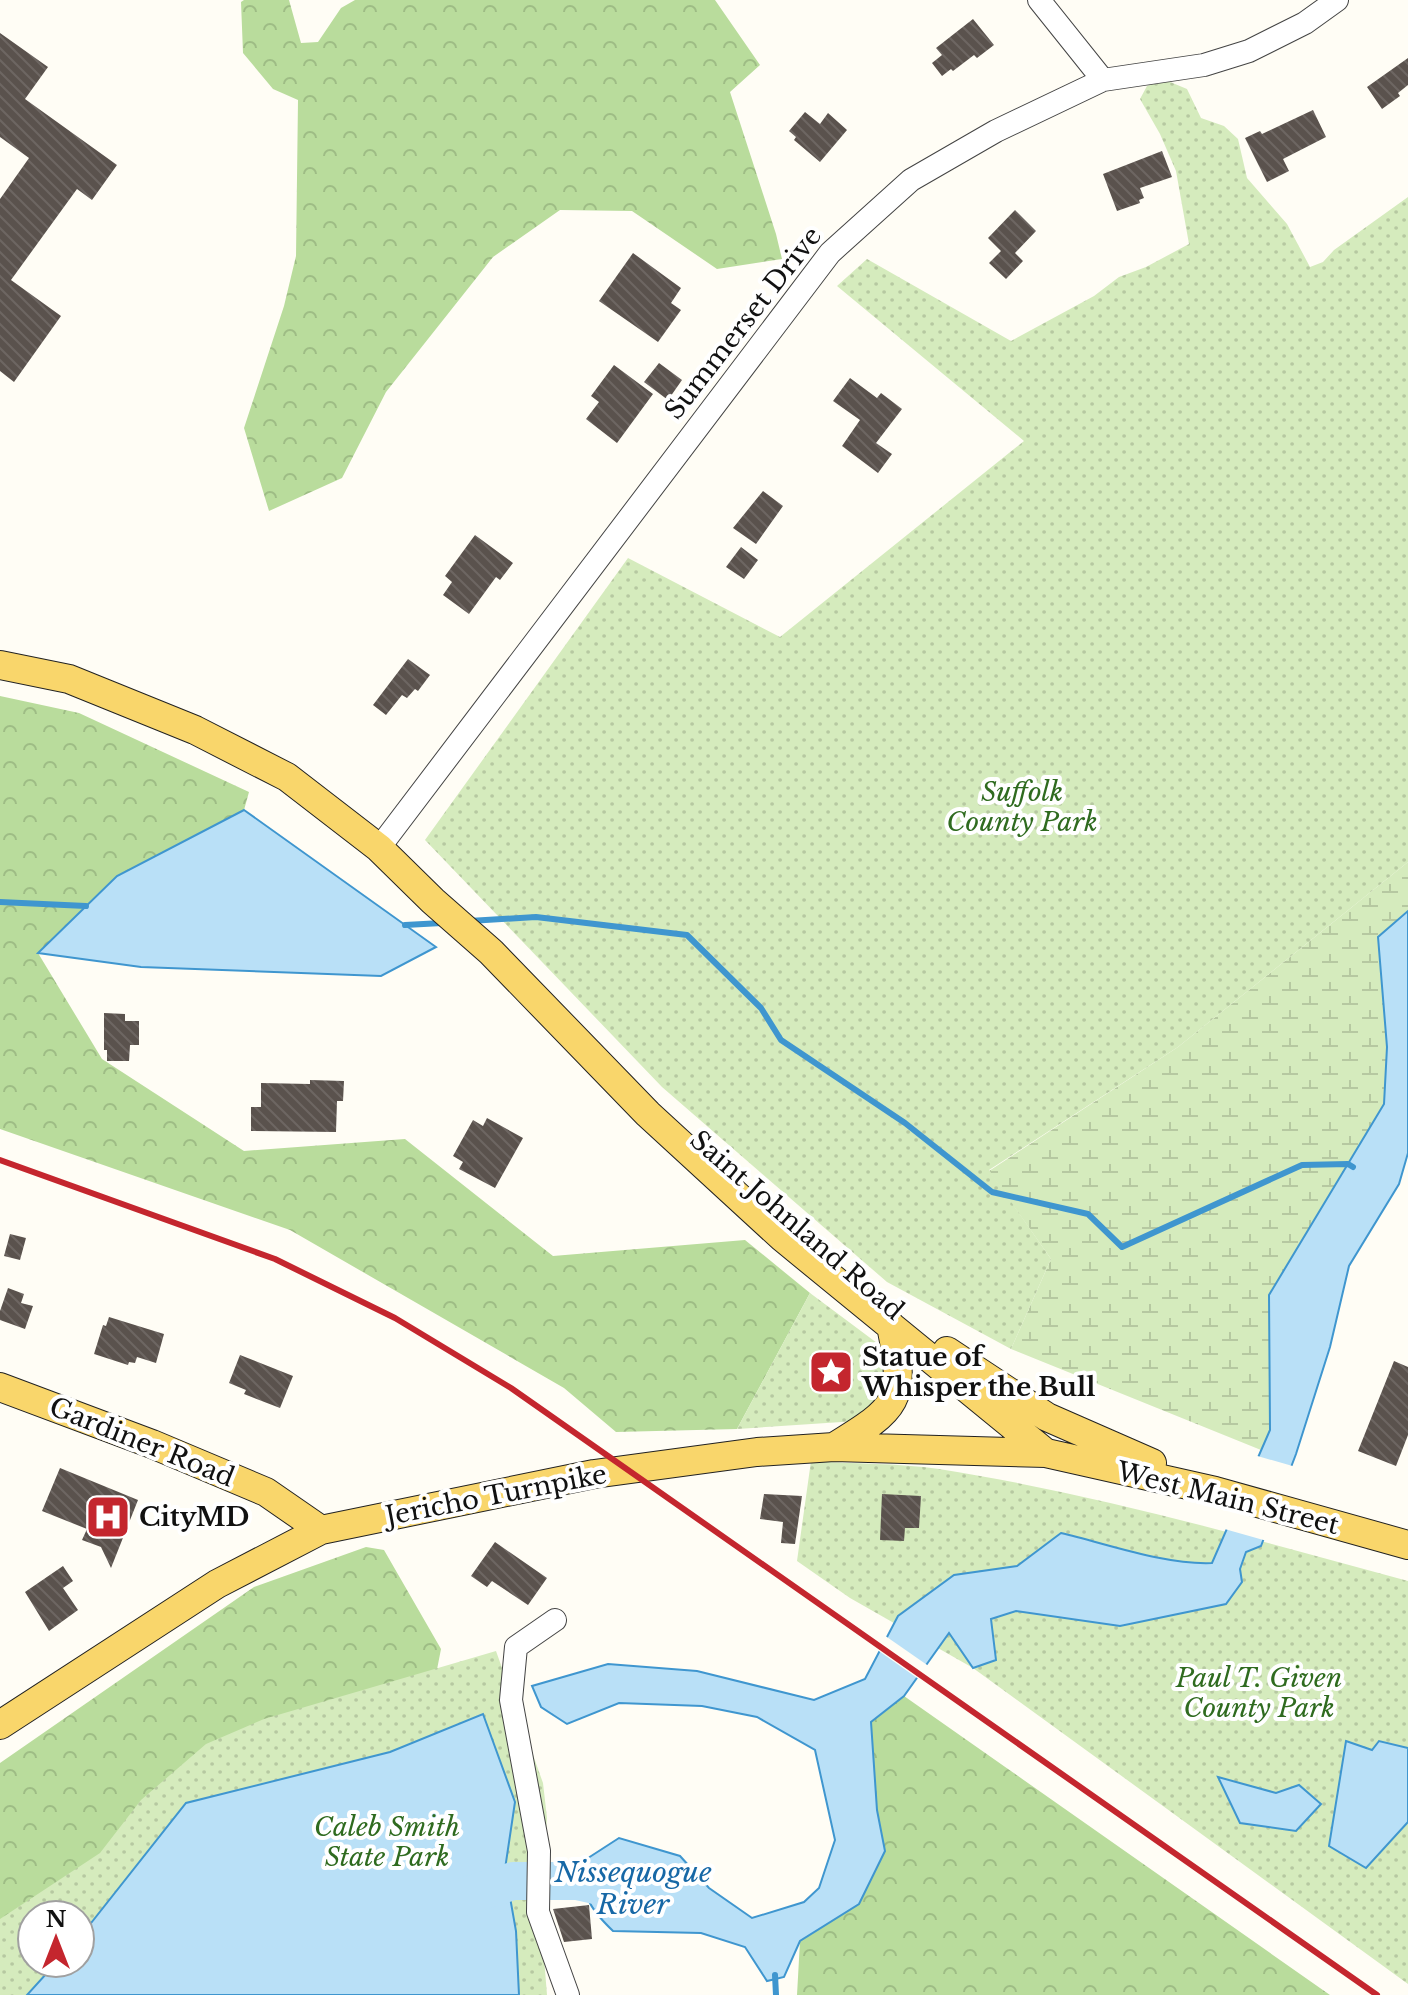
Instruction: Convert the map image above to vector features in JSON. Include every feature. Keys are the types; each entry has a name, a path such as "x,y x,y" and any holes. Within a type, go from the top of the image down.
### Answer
{"main road":[{"name":"Saint Johnland Road","path":"0,665 69,679 195,730 287,777 379,848 491,952 648,1114 765,1222 1046,1453"},
{"name":"Saint Johnland Road","path":"562,1026 630,1079 923,1336 1047,1417 1215,1491"},
{"path":"834,1447 870,1425 894,1398 898,1374 891,1326"},
{"path":"956,1451 978,1438 993,1410 991,1387 984,1376"},
{"name":"Gardiner Road","path":"0,1387 152,1444 266,1492 321,1530"},
{"name":"Jericho Turnpike","path":"0,1725 217,1584 321,1530 594,1474 757,1452 834,1447 1046,1453"},
{"name":"West Main Street","path":"1046,1453 1215,1491 1408,1545"}],"street":[{"path":"1039,0 1103,80"},
{"name":"Summerset Drive","path":"379,848 830,253 911,180 996,131 1103,80 1204,65 1249,51 1305,23 1337,0"},
{"path":"555,1620 516,1647 511,1700 539,1851 538,1912 568,1995"}],"green space":[{"path":"289,0 301,43 318,42 341,8 355,0 715,0 760,65 730,92 782,259 717,269 632,211 560,210 493,257 386,392 342,478 269,511 244,428 284,306 296,256 298,100 273,89 243,53 241,2"},
{"name":"Suffolk County Park","path":"1163,79 1187,89 1201,118 1224,126 1238,139 1247,178 1287,224 1310,267 1323,262 1334,250 1408,197 1408,862 1178,1047 989,1170 1051,1259 1011,1349 887,1282 662,1087 425,840 628,558 780,637 1024,441 837,286 867,259 1011,341 1094,296 1119,277 1146,267 1189,244 1176,171 1140,99 1147,86"},
{"path":"0,696 79,713 249,792 244,810 117,876 38,953 102,1059 244,1151 405,1139 553,1256 745,1240 810,1293 737,1429 616,1432 564,1388 290,1230 0,1129"},
{"path":"1408,862 1408,911 1378,937 1387,1047 1384,1104 1269,1295 1270,1430 1261,1450 1011,1349 1051,1259 989,1171 1178,1047"},
{"path":"810,1293 877,1343 891,1373 884,1404 857,1421 737,1429"},
{"name":"Paul T. Given County Park","path":"811,1461 923,1467 1058,1491 1408,1581 1408,1984 973,1668 850,1598 797,1561"},
{"path":"366,1547 384,1550 441,1649 433,1690 61,1899 16,1899 16,1979 19,1979 6,1995 0,1995 0,1763 254,1587"},
{"name":"Caleb Smith State Park","path":"496,1651 543,1783 547,1818 540,1908 547,1995 0,1995 0,1919 16,1908 16,1979 96,1979 96,1899 30,1899 100,1853 141,1800 206,1744 264,1719"},
{"path":"904,1696 1330,1995 797,1995 800,1941 859,1904 885,1851 877,1810 871,1722"}],"water":[{"path":"244,810 436,947 381,976 141,967 38,953 117,876"},
{"name":"Nissequogue River","path":"1408,911 1408,1153 1399,1184 1349,1266 1330,1347 1296,1454 1261,1546 1246,1552 1240,1569 1242,1582 1226,1604 1120,1626 1016,1611 991,1619 996,1660 973,1668 949,1633 904,1696 871,1722 877,1810 885,1851 859,1904 800,1941 784,1977 767,1981 745,1947 701,1933 613,1931 588,1900 585,1860 619,1838 680,1856 709,1888 752,1918 804,1902 819,1888 835,1840 815,1750 757,1717 702,1706 619,1703 567,1724 541,1707 532,1686 608,1664 697,1671 814,1700 865,1679 898,1616 954,1575 1017,1566 1061,1533 1175,1561 1212,1563 1270,1430 1269,1295 1384,1104 1387,1047 1378,937"},
{"name":"Caleb Smith State Park","path":"483,1714 515,1802 505,1869 516,1931 519,1995 27,1995 42,1979 96,1979 96,1917 186,1803 390,1752"},
{"path":"1346,1741 1372,1750 1379,1741 1408,1748 1408,1822 1366,1868 1329,1846"},
{"path":"1218,1777 1276,1793 1299,1785 1321,1804 1296,1831 1240,1823"}],"pier":[{"path":"1254,1455 1296,1467 1267,1541 1221,1528"},
{"path":"884,1635 930,1667 920,1680 876,1649"}],"building":[{"path":"973,19 994,45 977,58 974,55 942,76 932,63 942,55 936,48"},
{"path":"0,33 48,67 25,99 117,165 92,200 77,189 11,280 61,316 14,382 0,371 0,199 29,158 0,137"},
{"path":"1408,58 1408,85 1398,93 1400,96 1382,109 1367,87"},
{"path":"1313,110 1326,137 1283,159 1289,171 1267,182 1245,138 1260,131 1262,134"},
{"path":"805,112 820,124 828,113 847,130 820,162 794,140 796,137 789,131"},
{"path":"1162,151 1172,177 1140,188 1144,198 1139,200 1140,203 1117,211 1103,174"},
{"path":"1015,210 1036,231 1015,253 1023,261 1006,279 989,263 1001,251 988,238"},
{"path":"633,253 681,288 671,303 681,310 658,342 599,301"},
{"path":"659,363 682,380 668,400 644,382"},
{"path":"614,365 653,394 617,443 586,419 599,402 591,396"},
{"path":"850,378 877,398 881,393 902,409 876,443 892,454 878,473 842,446 860,420 833,401"},
{"path":"763,491 783,506 756,544 733,528"},
{"path":"475,535 513,563 500,580 496,577 469,614 443,595 452,582 445,576"},
{"path":"741,547 758,560 744,579 726,567"},
{"path":"408,659 430,675 418,691 415,689 407,698 402,695 386,715 373,705"},
{"path":"104,1013 125,1014 125,1021 139,1021 139,1045 130,1045 129,1061 107,1061"},
{"path":"310,1080 344,1081 343,1101 337,1101 336,1132 251,1131 251,1107 261,1107 261,1083 310,1084"},
{"path":"487,1118 523,1138 495,1188 459,1169 463,1162 453,1156 473,1120 483,1126"},
{"path":"10,1234 26,1238 20,1260 4,1256"},
{"path":"8,1288 24,1294 21,1303 33,1306 25,1329 0,1320"},
{"path":"109,1317 164,1334 156,1363 137,1357 135,1363 129,1362 128,1365 94,1354 103,1325 106,1326"},
{"path":"240,1355 293,1376 280,1408 244,1394 246,1390 229,1383"},
{"path":"1394,1361 1408,1367 1408,1435 1396,1466 1358,1451"},
{"name":"CityMD","path":"60,1468 138,1500 111,1568 101,1547 82,1540 87,1529 42,1511"},
{"path":"764,1494 802,1496 795,1544 781,1543 783,1522 760,1519"},
{"path":"882,1494 921,1496 919,1528 905,1528 904,1541 880,1540"},
{"path":"495,1542 547,1578 528,1605 492,1581 487,1587 471,1576"},
{"path":"63,1566 73,1581 63,1588 78,1610 49,1631 25,1592"},
{"path":"589,1905 592,1939 564,1942 553,1909"}],"waterway":[{"path":"0,902 86,906"},
{"path":"469,921 536,917 687,935 761,1008 781,1040 905,1123 992,1192 1088,1214 1122,1247 1302,1165 1348,1164 1353,1167"},
{"path":"405,925 442,923"},
{"name":"Nissequogue River","path":"460,1898 513,1881 577,1881 635,1894"},
{"path":"775,1975 776,1995"}],"railway":[{"path":"0,1160 275,1259 395,1318 511,1388 1377,1995"}],"place":[{"name":"Statue of Whisper the Bull","path":"831,1372"},
{"name":"CityMD","path":"108,1517"}]}
